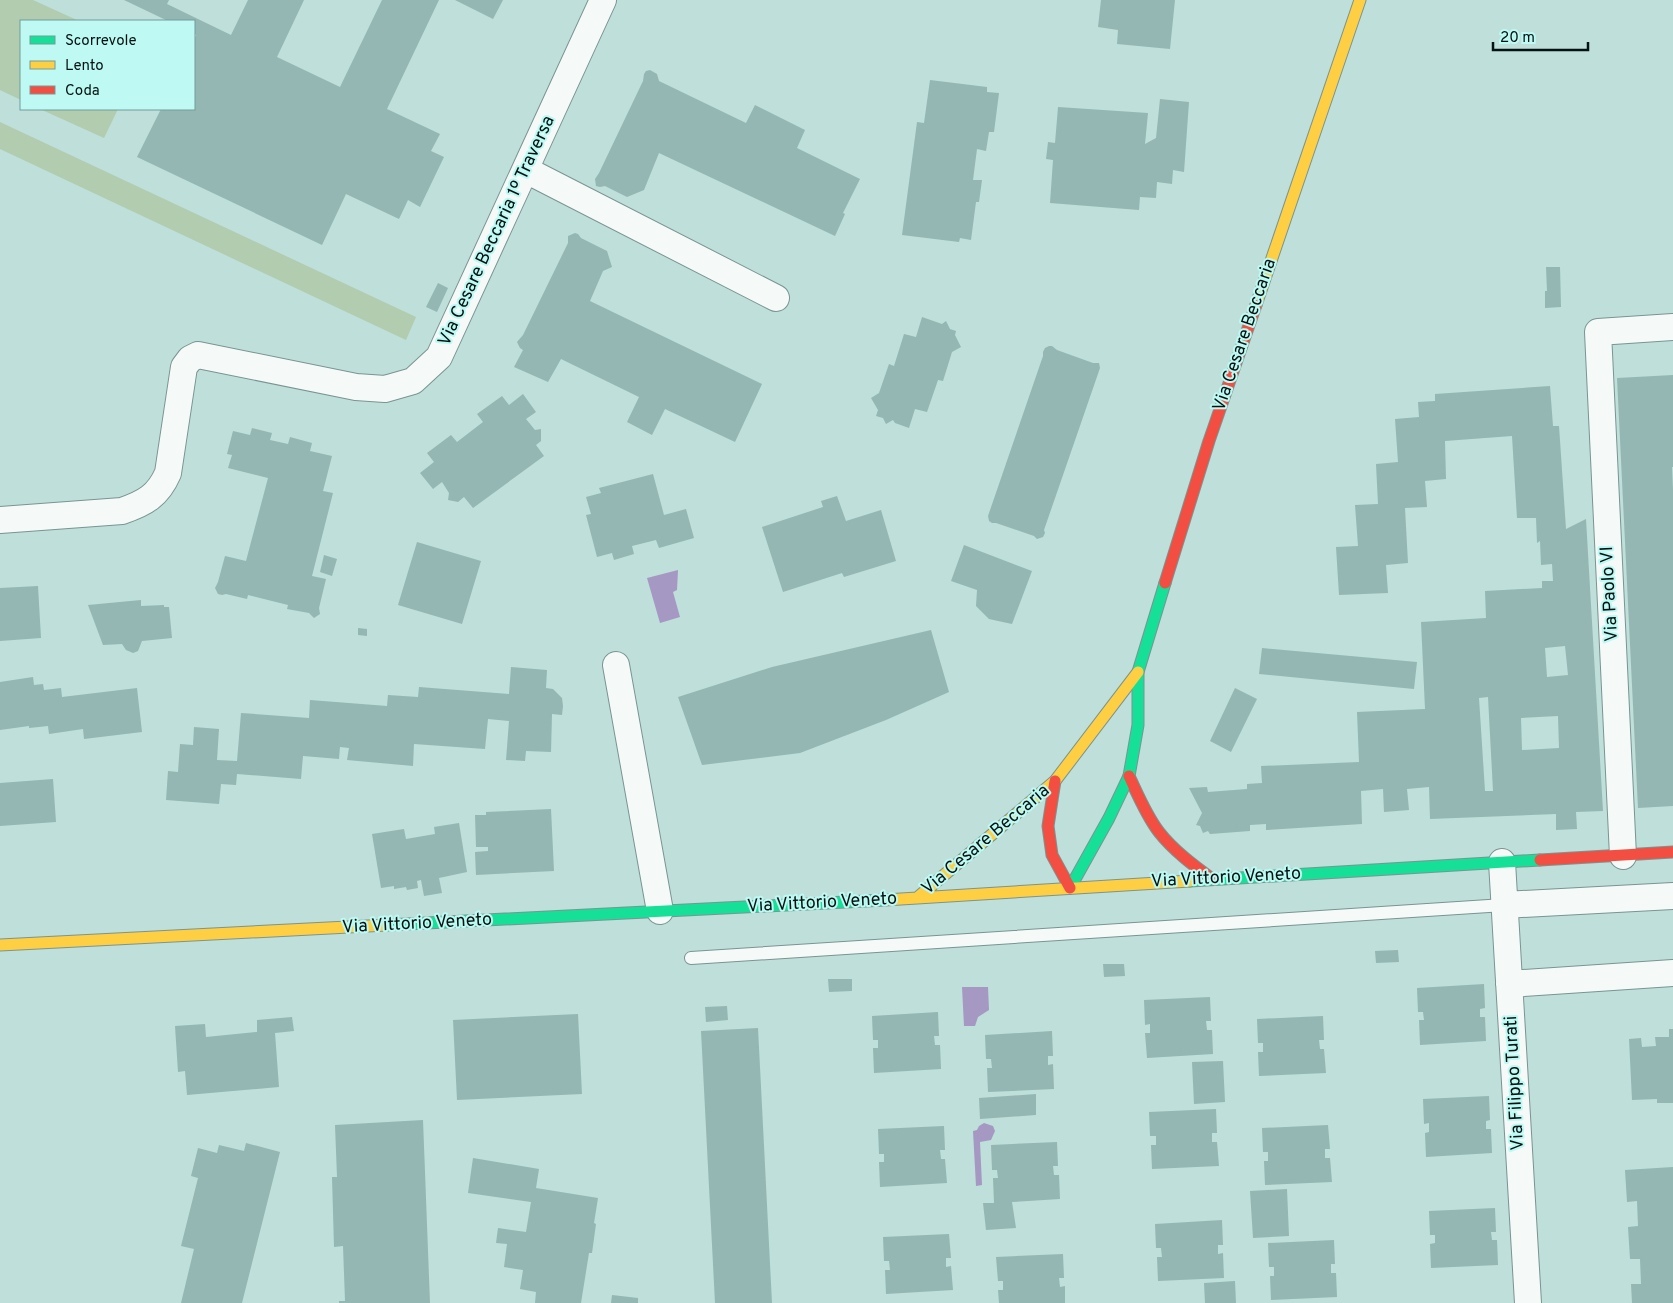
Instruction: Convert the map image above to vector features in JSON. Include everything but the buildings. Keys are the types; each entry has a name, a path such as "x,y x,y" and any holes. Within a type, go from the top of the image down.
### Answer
{"street":[{"name":"Via Cesare Beccaria 1º Traversa","path":"0,520 122,511 140,505 153,496 162,486 168,473 184,367 190,358 198,355 356,387 385,388 413,381 440,357 603,0"},
{"name":"Via Cesare Beccaria","path":"1070,888 1109,818 1129,776 1138,725 1138,672 1209,441 1360,0"},
{"path":"526,170 776,298"},
{"name":"Via Paolo VI","path":"1623,856 1598,332 1673,327"},
{"path":"616,665 660,911"},
{"name":"Via Cesare Beccaria","path":"917,898 1055,781 1138,672"},
{"path":"1129,776 1146,812 1163,836 1184,857 1212,879"},
{"name":"Via Cesare Beccaria","path":"1055,781 1048,826 1052,855 1070,888"},
{"name":"Via Vittorio Veneto","path":"0,945 917,898 1673,852"},
{"name":"Via Filippo Turati","path":"1502,862 1528,1303"},
{"path":"1504,905 1673,896"},
{"path":"1509,984 1673,972"}],"lane":[{"path":"691,958 1504,905"}],"green space":[{"path":"0,0 33,0 77,20 20,20 20,100 0,90"},
{"path":"42,110 118,110 104,138"},
{"path":"0,122 416,317 406,340 0,149"}],"shaded area":[{"path":"678,570 677,590 673,592 680,617 660,623 647,578"},
{"path":"962,987 988,987 989,1010 978,1017 975,1026 964,1026"},
{"path":"984,1123 993,1126 995,1131 991,1140 980,1142 982,1185 976,1186 973,1131 977,1130"}],"traffic: fast":[{"path":"1070,888 1109,818 1129,776 1138,725 1138,672 1165,583"},
{"path":"1190,881 1540,860"},
{"path":"387,925 885,900"}],"traffic: slow":[{"path":"1256,305 1360,0"},
{"path":"917,898 1055,781 1138,672"},
{"path":"885,900 1190,881"},
{"path":"0,945 387,925"}],"traffic: jam":[{"path":"1165,583 1209,441 1256,305"},
{"path":"1129,776 1146,812 1159,832 1177,851 1212,879"},
{"path":"1055,781 1048,826 1052,855 1070,888"},
{"path":"1540,860 1673,852"}]}
